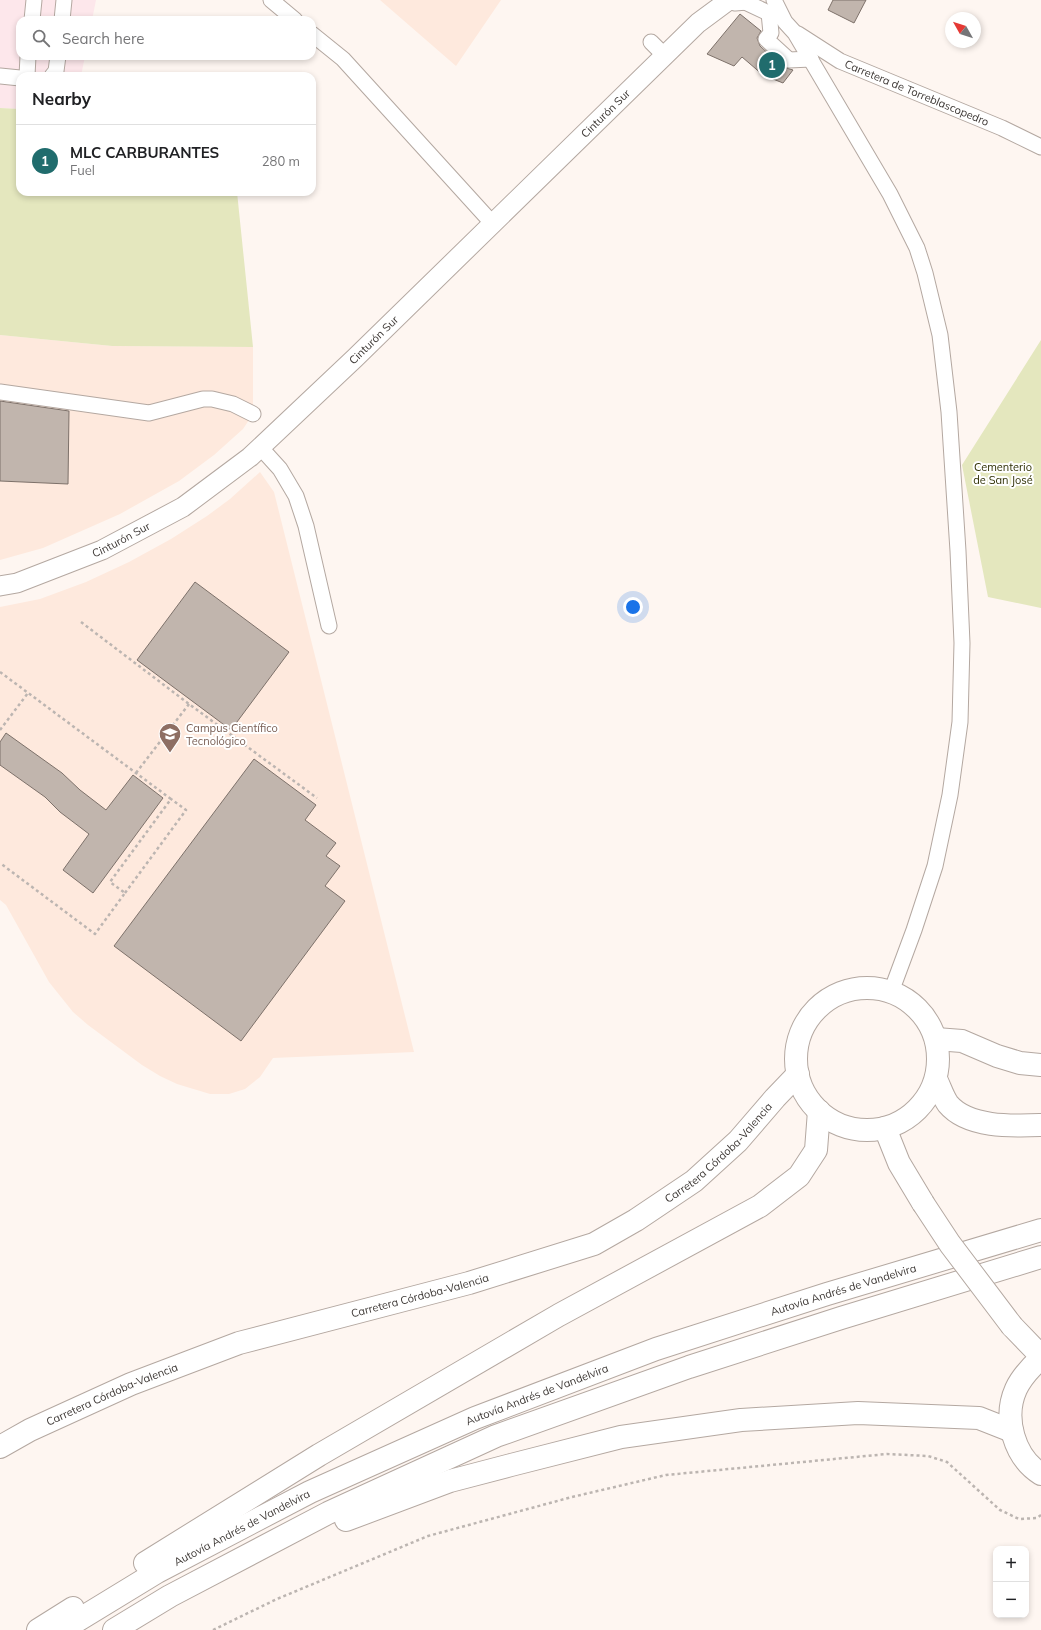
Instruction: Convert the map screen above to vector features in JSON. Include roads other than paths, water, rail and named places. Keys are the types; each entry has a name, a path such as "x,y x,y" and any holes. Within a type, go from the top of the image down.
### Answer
{"highway":[{"path":"873,988 891,992 906,999 919,1010 929,1024 936,1039 939,1059 936,1079 928,1096 917,1110 902,1121 885,1128 868,1130 850,1128 833,1122 819,1111 809,1100 802,1088 798,1074 796,1056 800,1037 808,1020 820,1006 836,995 854,989 873,988"},
{"path":"936,1039 962,1042 997,1056 1020,1063 1041,1064"},
{"name":"Carretera Córdoba-Valencia","path":"0,1447 30,1430 131,1384 239,1343 469,1283 594,1244 636,1220 694,1181 738,1141 798,1074"},
{"path":"936,1079 948,1104 962,1116 977,1121 1014,1126 1041,1125"},
{"path":"38,1630 319,1455 560,1315 760,1206 799,1176 816,1150 819,1111"},
{"path":"885,1128 899,1163 950,1244 1012,1326 1041,1357 1026,1372 1016,1390 1011,1410 1012,1431 1020,1452 1034,1470 1041,1474"},
{"name":"Autovía Andrés de Vandelvira","path":"62,1630 157,1572 310,1492 475,1418 656,1349 827,1294 1041,1230"},
{"path":"114,1630 170,1596 328,1513 496,1436 689,1367 841,1318 1041,1257"},
{"path":"216,1571 450,1481 621,1437 741,1420 858,1413 979,1418 1012,1431"}],"main road":[{"name":"Cinturón Sur","path":"0,586 17,583 102,550 183,507 250,457 493,224 665,56 698,22 704,13 709,0"},
{"name":"Cinturón Sur","path":"698,22 737,0"}],"street":[{"path":"32,16 34,0"},
{"path":"62,16 64,0"},
{"path":"271,0 290,16"},
{"name":"Carretera de Torreblascopedro","path":"737,0 772,7 790,27 840,61 1002,128 1041,147"},
{"path":"772,7 770,33 766,39 770,45 789,60 811,59"},
{"path":"790,27 811,59 890,194 917,248 925,273 940,335 949,412 962,642 960,722 950,795 935,866 914,930 891,992"},
{"path":"316,37 344,59 493,224"},
{"path":"651,42 665,56"},
{"path":"27,72 28,60"},
{"path":"55,72 57,60"},
{"path":"0,76 16,78"},
{"path":"0,392 149,413 203,399 212,399 233,404 253,414"},
{"path":"260,447 280,469 296,496 306,526 329,626"}],"place":[{"name":"MLC CARBURANTES","path":"772,65"},
{"name":"Campus Científico Tecnológico","path":"170,754"}],"park label":[{"name":"Cementerio de San José","path":"1003,473"}]}
